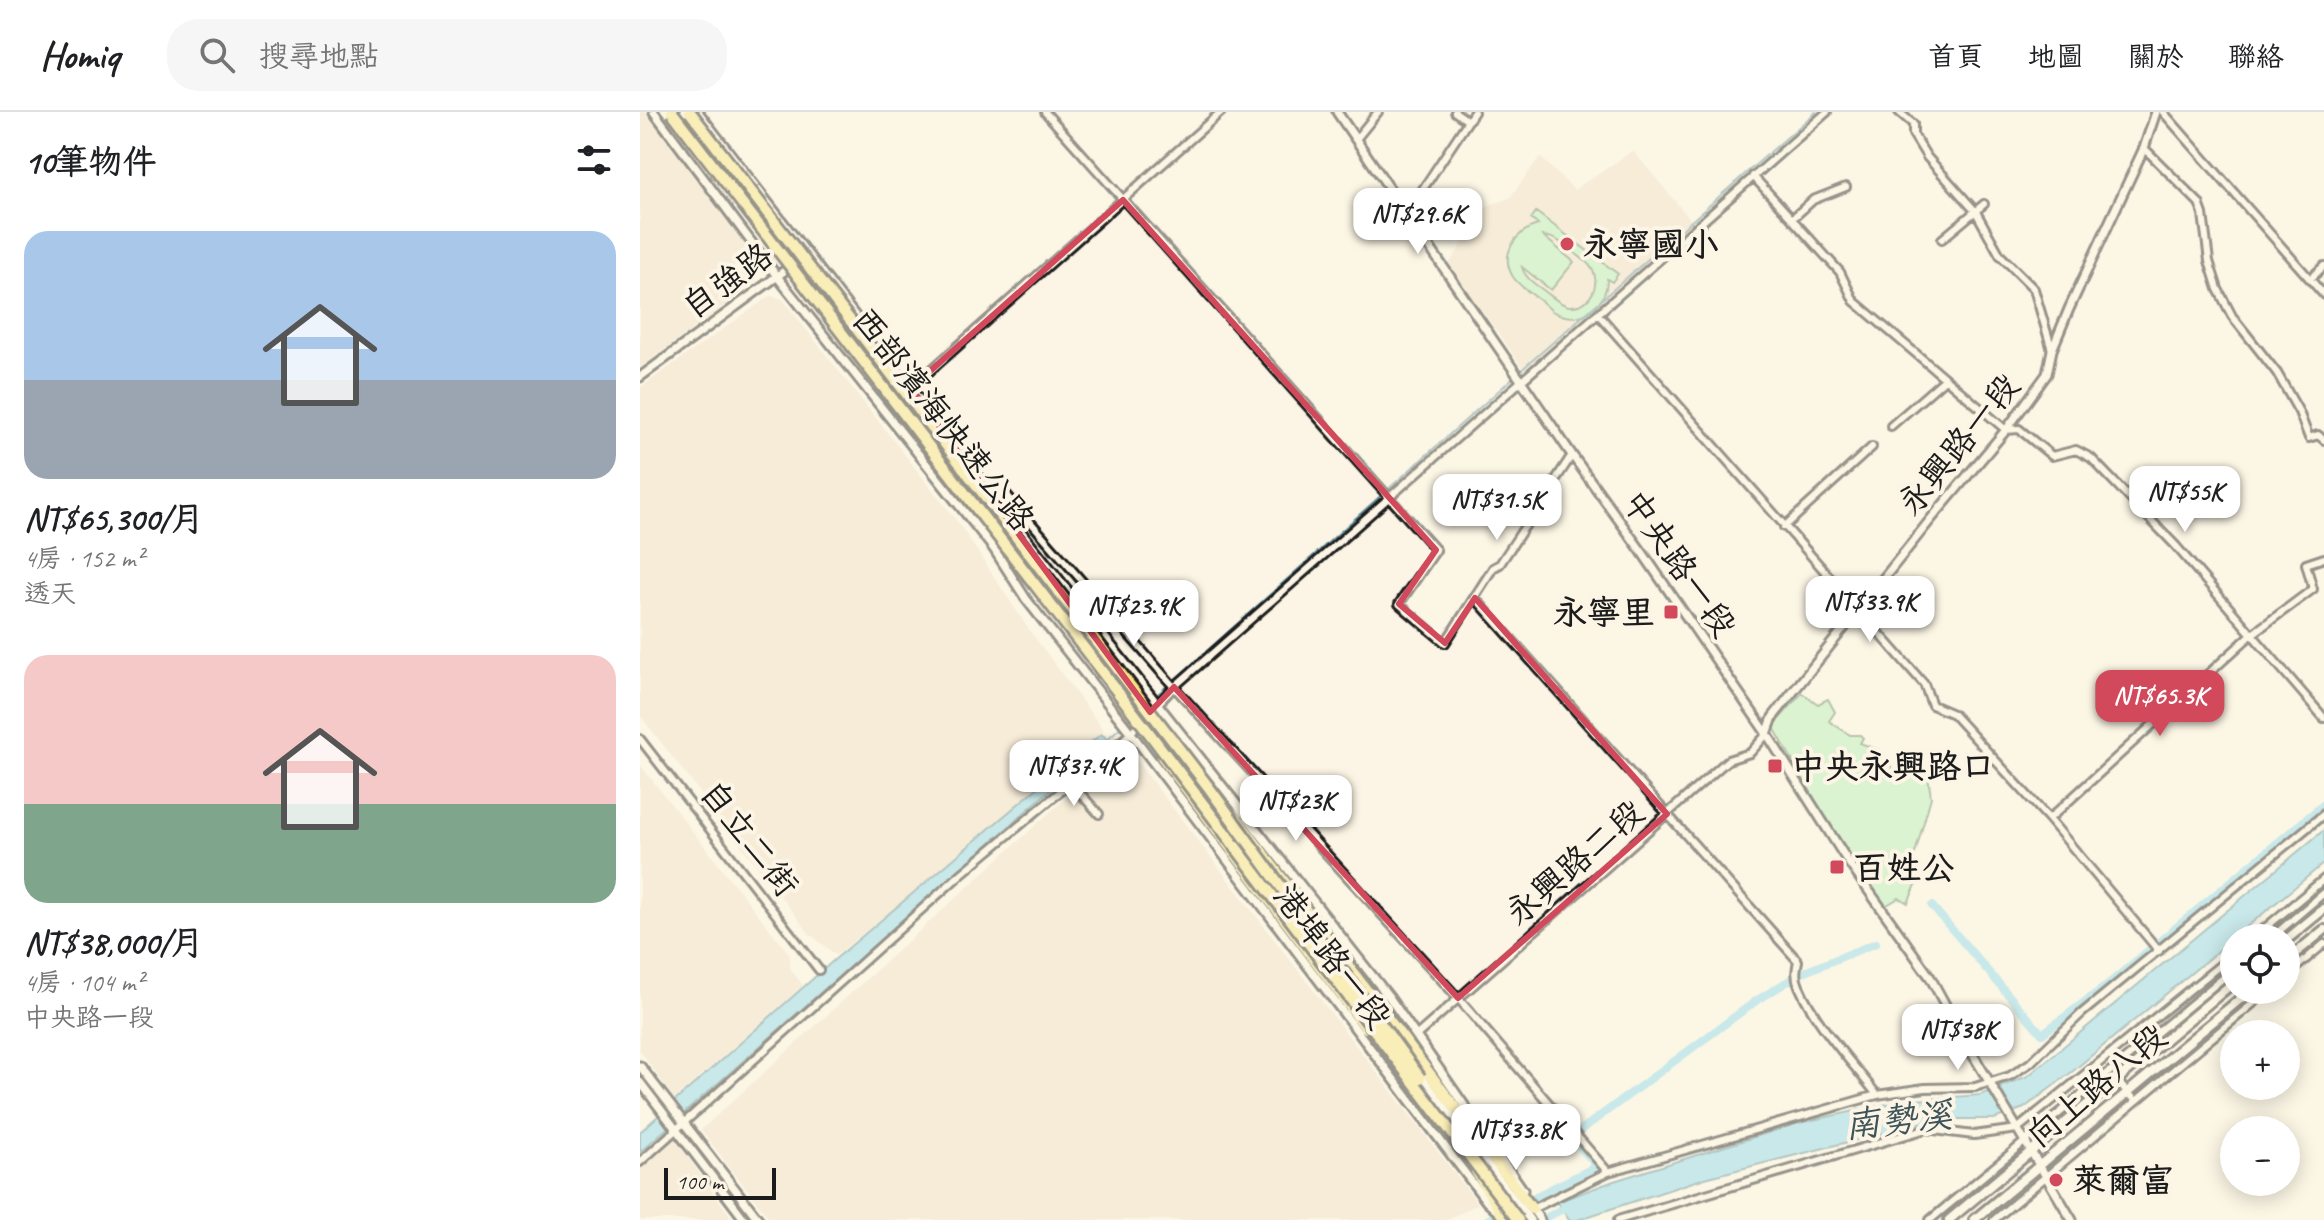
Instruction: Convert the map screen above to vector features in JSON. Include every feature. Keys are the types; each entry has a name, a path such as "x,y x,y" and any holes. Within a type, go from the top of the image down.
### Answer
{"highway":[{"name":"西部濱海快速公路","path":"672,112 1150,734 1518,1220"},
{"name":"西部濱海快速公路","path":"690,112 1210,789 1429,1090 1530,1216"},
{"path":"1150,734 1156,749 1183,787 1480,1177 1505,1220"}],"main road":[{"path":"2300,929 2324,909"},
{"path":"2300,950 2324,930"},
{"name":"向上路八段","path":"1949,1220 2220,994"},
{"name":"向上路八段","path":"1974,1220 2234,1004"}],"street":[{"name":"港埠路一段","path":"654,112 776,275 994,549 1026,599 1487,1202 1505,1220"},
{"name":"港埠路一段","path":"698,112 1020,530 1417,1035 1512,1171 1530,1216"},
{"path":"1045,112 1436,550 1399,604 1445,643 1572,455"},
{"path":"911,388 1221,112"},
{"name":"中央路一段","path":"1337,112 1767,734 1847,860 1930,977 2017,1129"},
{"path":"1356,139 1378,112"},
{"path":"1455,112 1468,121"},
{"path":"1407,213 1474,112"},
{"path":"640,1162 679,1124 1070,782 1131,733 1174,687 1827,112"},
{"path":"1899,112 1913,124 1913,134 1927,157 1976,212 2000,255 2034,289 2052,350"},
{"name":"永興路一段","path":"1767,734 1773,717 2006,430 2047,374 2052,350 2144,148 2156,112"},
{"path":"2163,112 2324,295"},
{"path":"2144,148 2199,203 2209,261 2227,305 2277,373 2299,412 2309,438 2318,435 2324,440"},
{"path":"1753,176 1840,272 1854,301 2006,430 2019,429 2052,456 2076,450 2091,458 2175,545 2324,718"},
{"path":"1793,218 1813,200 1846,187"},
{"path":"1942,239 1984,204"},
{"name":"自強路","path":"640,377 807,254"},
{"path":"2310,279 2324,266"},
{"path":"1599,315 1860,609 1924,684 1932,705 1953,714 2049,819 2159,951"},
{"path":"1891,426 1945,379"},
{"path":"1784,527 1872,447"},
{"path":"1007,495 1174,687 1458,998 1608,1172"},
{"path":"1020,530 1058,602"},
{"path":"994,549 1058,602"},
{"path":"2049,819 2251,635 2313,589 2306,564 2324,558"},
{"path":"1475,598 1798,961 1795,973 1798,984 1817,1017 1877,1095"},
{"name":"港埠路一段","path":"1058,602 1481,1155 1530,1216 1540,1220"},
{"name":"永興路二段","path":"1417,1035 1728,760 1750,753 1767,734"},
{"name":"自立二街","path":"640,739 819,970"},
{"path":"1070,782 1099,814"},
{"path":"1530,1216 1608,1172 1877,1095 1925,1088 1993,1087 2030,1063 2082,1013 2324,814"},
{"path":"2270,924 2324,879"},
{"path":"2287,924 2324,893"},
{"path":"2300,964 2324,944"},
{"path":"1618,1220 1926,1129 1974,1135 2017,1129 2220,965"},
{"path":"1930,1220 2220,980"},
{"path":"1994,1220 2252,1004"},
{"path":"640,1066 666,1108"},
{"path":"2108,1072 2136,1101"},
{"path":"640,1082 666,1108 759,1220"},
{"path":"679,1124 745,1220"},
{"path":"2017,1129 2072,1220"}],"highlighted area":[{"path":"1123,200 1436,550 1399,604 1445,643 1475,598 1667,814 1458,998 1174,687 1150,712 911,388"}],"shaded area":[{"path":"640,112 648,112 758,263 755,282 640,368"},
{"name":"永寧國小","path":"1633,151 1694,224 1525,371 1449,264 1488,206 1510,198 1540,157 1574,190"},
{"path":"770,296 782,299 959,524 1029,630 1104,731 971,848 836,955 810,934 640,715 640,388"},
{"path":"1124,745 1478,1204 1445,1220 771,1220 701,1130"},
{"path":"640,765 790,955 790,968 803,986 674,1099 640,1050"},
{"path":"674,1138 733,1220 640,1220 640,1168"}],"green space":[{"path":"1536,212 1618,274 1612,282 1607,279 1603,297 1591,311 1575,317 1556,313 1513,277 1509,268 1509,252 1523,232 1538,225 1531,219","holes":["1543,236 1568,247 1594,272 1593,293 1577,306 1569,306 1555,299 1532,282 1522,267 1551,290 1574,262"]},
{"path":"1802,693 1818,704 1828,699 1835,712 1829,721 1850,735 1860,735 1863,738 1860,743 1879,750 1898,775 1908,770 1928,776 1931,797 1914,857 1901,874 1916,885 1908,903 1899,898 1885,906 1821,810 1773,726"}],"water":[{"path":"1101,734 1108,739 640,1152 640,1132 833,961"},
{"path":"2324,830 2324,863 2250,924 2220,924 2220,949 2024,1108 1994,1119 1939,1119 1705,1178 1577,1220 1569,1220 1557,1202 1799,1123 1902,1101 1980,1095 2028,1076"}],"waterway":[{"path":"1519,372 1816,112"},
{"path":"1173,681 1514,377"},
{"path":"1155,697 1168,685"},
{"path":"927,899 1132,717"},
{"path":"1932,906 2042,1034 2107,985 2324,804"},
{"path":"1802,973 1876,943"},
{"path":"1581,1130 1756,1001 1790,980"},
{"path":"1532,1198 1597,1166 1571,1137"},
{"path":"640,1152 650,1144"},
{"name":"南勢溪","path":"1541,1220 1571,1205"},
{"path":"1487,1220 1495,1216"}],"place":[{"name":"永寧國小","path":"1567,244"},
{"name":"永寧里","path":"1671,612"},
{"name":"中央永興路口","path":"1775,766"},
{"name":"百姓公","path":"1837,867"},
{"name":"萊爾富","path":"2056,1180"}]}
